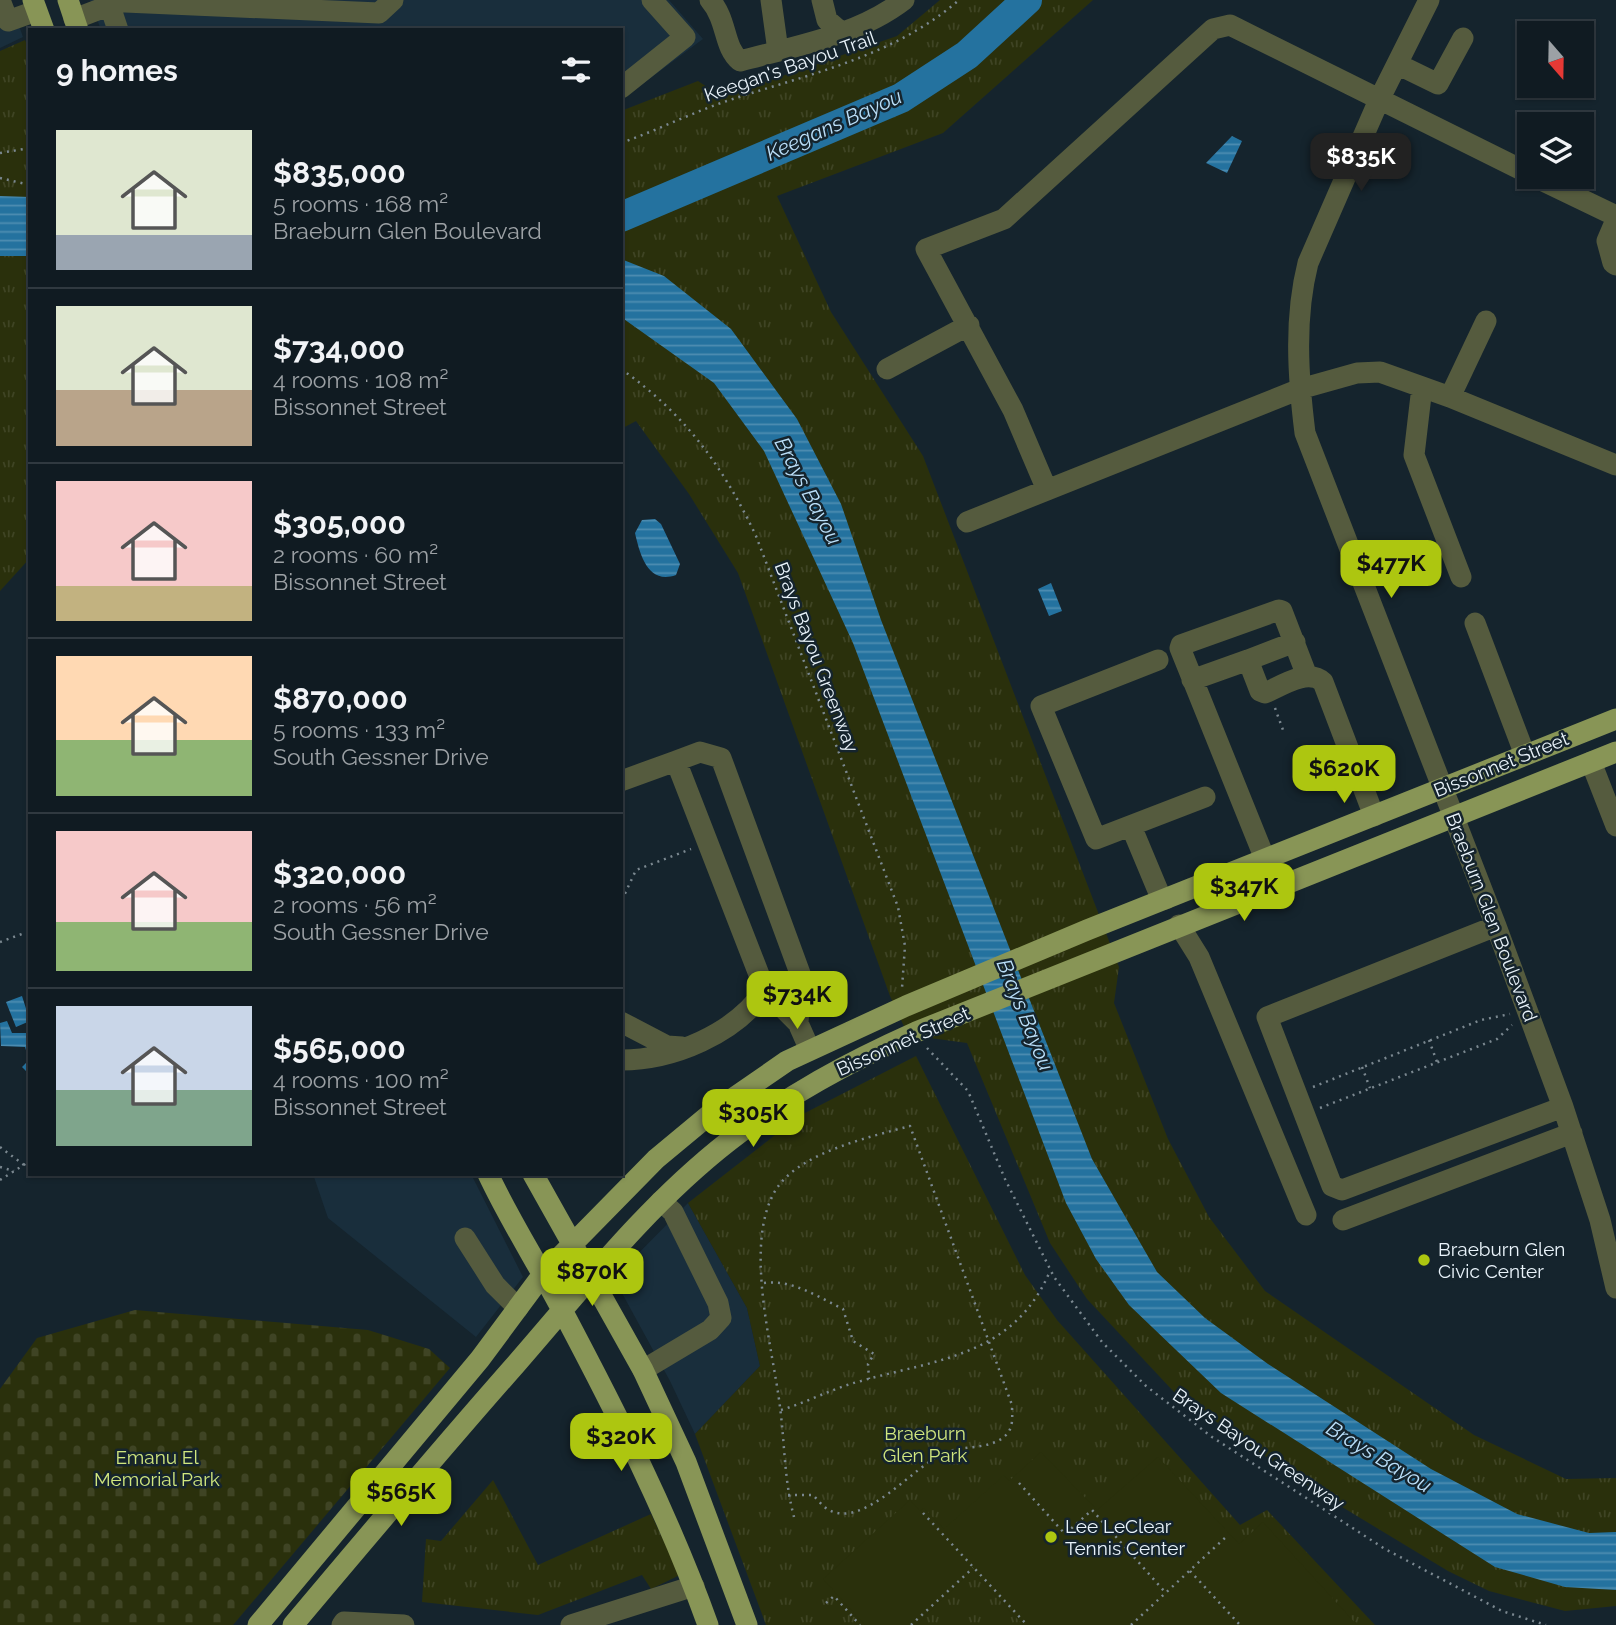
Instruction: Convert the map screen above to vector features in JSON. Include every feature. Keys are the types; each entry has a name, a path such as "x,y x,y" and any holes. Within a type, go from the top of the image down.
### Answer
{"main road":[{"name":"Bissonnet Street","path":"258,1625 480,1359 543,1274 656,1159 762,1078 809,1048 909,999 1616,719"},
{"name":"Bissonnet Street","path":"293,1625 388,1510 661,1200 729,1141 781,1103 846,1063 923,1035 1179,925 1455,818 1616,752"},
{"path":"1166,899 1179,925"},
{"path":"762,1078 781,1103"},
{"path":"489,1176 508,1217 562,1310 657,1501 708,1625"},
{"path":"534,1176 570,1245 643,1370 687,1462 747,1625"},
{"path":"368,1493 388,1510"}],"street":[{"path":"0,0 8,21 38,13"},
{"path":"73,16 131,2 227,3 379,13 393,0"},
{"path":"623,86 685,37 652,0"},
{"path":"710,0 721,12 731,53 740,61 842,33 885,14 904,0"},
{"path":"771,0 778,51"},
{"path":"822,0 827,20 842,33"},
{"name":"Braeburn Glen Boulevard","path":"1429,0 1379,100 1308,263 1300,321 1300,389 1305,433 1455,818 1572,1133 1608,1217 1616,1288"},
{"path":"119,28 131,2"},
{"path":"1047,490 1013,410 926,249 1004,219 1213,29 1230,24 1517,168"},
{"path":"1397,64 1438,85 1463,38"},
{"path":"1559,189 1616,218 1607,241 1612,263 1616,265"},
{"path":"1450,397 1486,321"},
{"path":"887,369 969,325"},
{"path":"967,522 1300,389 1357,373 1381,372 1450,397 1616,465"},
{"path":"1422,387 1414,455 1461,577"},
{"path":"1265,859 1192,680 1181,645 1279,610 1282,611 1307,676"},
{"path":"1475,623 1525,755"},
{"path":"1192,680 1294,642"},
{"path":"1158,660 1041,706 1096,839 1205,797"},
{"path":"1248,660 1260,691 1269,691 1307,676 1323,682 1374,816"},
{"path":"623,780 700,752 721,758 801,976 798,1023"},
{"path":"676,761 765,990 798,1023 809,1048"},
{"path":"1591,762 1616,825"},
{"path":"1131,826 1159,892 1166,899"},
{"path":"1179,925 1199,957 1306,1215"},
{"path":"1496,926 1267,1017 1332,1186 1342,1189 1563,1107"},
{"path":"623,1060 638,1060 684,1048 709,1038 756,1003 765,990"},
{"path":"623,1022 667,1046 684,1048"},
{"path":"1343,1220 1572,1133"},
{"path":"643,1370 710,1330 721,1318 718,1303 673,1212 661,1200"},
{"path":"465,1238 495,1285 518,1308"},
{"path":"571,1625 694,1586"},
{"path":"342,1625 344,1622 363,1621 404,1625"}],"path":[{"name":"Keegan's Bayou Trail","path":"623,142 718,104 883,50 934,20 959,0"},
{"path":"0,153 28,148"},
{"path":"0,178 28,185"},
{"name":"Brays Bayou Greenway","path":"623,371 650,391 694,434 733,487 756,536 898,907 905,946 909,999"},
{"path":"1269,691 1283,730"},
{"path":"623,898 636,870 708,843"},
{"path":"0,942 28,932"},
{"path":"1296,1093 1486,1018 1527,1011"},
{"path":"1304,1114 1497,1039 1527,1011"},
{"name":"Brays Bayou Greenway","path":"923,1035 968,1091 1005,1179 1050,1270 1102,1342 1146,1386 1183,1417 1385,1549 1502,1611 1546,1625"},
{"path":"1429,1040 1437,1062"},
{"path":"1362,1067 1370,1088"},
{"path":"788,1495 813,1495 829,1511 843,1513 861,1509 881,1500 930,1460 948,1451 992,1443 1005,1437 1012,1426 1012,1405 910,1126 833,1150 801,1165 778,1187 767,1214 762,1253 764,1283 781,1410 782,1455 788,1495 794,1517"},
{"path":"0,1147 24,1165"},
{"path":"0,1180 28,1162"},
{"path":"0,1167 14,1171"},
{"path":"781,1410 869,1379 949,1359 989,1341 1028,1309 1050,1270"},
{"path":"764,1283 784,1282 843,1309 853,1341 861,1349 874,1354 867,1364 869,1379"},
{"path":"1019,1483 1065,1534 1092,1510 1165,1592"},
{"path":"923,1513 1027,1625"},
{"path":"1131,1625 1227,1535"},
{"path":"911,1625 974,1567"},
{"path":"1189,1570 1240,1625"},
{"path":"826,1603 834,1596 860,1625"}],"shaded area":[{"path":"0,0 10,0 23,37 0,48"},
{"path":"90,0 669,0 703,39 623,99 623,28 100,28"},
{"path":"314,1176 472,1176 523,1277 476,1337 328,1218"},
{"path":"688,1203 747,1308 760,1366 695,1434 670,1381 617,1284 619,1273"}],"green space":[{"path":"940,0 1093,0 943,133 777,196 831,312 923,456 1119,967 1114,1003 1168,1139 1209,1217 1265,1291 1474,1435 1566,1479 1616,1478 1616,1606 1565,1611 1489,1591 1448,1571 1309,1487 1174,1392 1087,1299 1050,1243 967,1043 908,1035 890,996 738,573 689,494 636,421 623,428 623,110 698,81 722,97 897,36"},
{"path":"25,40 28,47 28,560 0,591 0,51"},
{"name":"Braeburn Glen Park","path":"916,1056 1025,1275 1057,1320 1240,1525 1267,1510 1375,1625 766,1625 695,1434 760,1366 747,1308 688,1203 801,1115"},
{"name":"Emanu El Memorial Park","path":"135,1310 368,1330 429,1349 450,1368 233,1625 0,1625 0,1389 37,1338"},
{"name":"Lee LeClear Tennis Center","path":"1041,1452 1097,1510 1158,1457 1239,1544 1263,1522 1357,1625 1023,1625 972,1571 916,1625 865,1625 823,1579 910,1500 920,1511 924,1508 944,1529 1004,1475 1009,1481"},
{"path":"493,1480 538,1565 651,1514 680,1575 651,1589 642,1575 538,1615 422,1602 426,1539 441,1541"}],"water":[{"path":"1232,136 1242,141 1227,173 1206,163"},
{"path":"0,196 28,197 28,256 0,256"},
{"name":"Brays Bayou","path":"623,260 664,276 731,329 797,419 841,504 881,620 1092,1159 1157,1272 1205,1318 1268,1364 1431,1469 1517,1514 1589,1533 1616,1532 1616,1590 1565,1587 1495,1567 1221,1393 1129,1305 1096,1259 1066,1203 853,643 764,451 714,383 623,318"},
{"path":"655,519 661,524 680,564 676,575 658,576 643,559 635,533 642,520"},
{"path":"1051,583 1062,611 1049,616 1038,589"},
{"path":"22,996 28,1022 16,1027 6,1002"},
{"path":"7,1021 12,1033 28,1033 28,1057 25,1047 1,1046 0,1023"},
{"path":"28,1061 28,1073 22,1067"}],"waterway":[{"name":"Keegans Bayou","path":"623,216 901,98 967,55 1027,0"}],"place":[{"name":"Braeburn Glen Civic Center","path":"1424,1260"},
{"name":"Lee LeClear Tennis Center","path":"1051,1537"}]}
